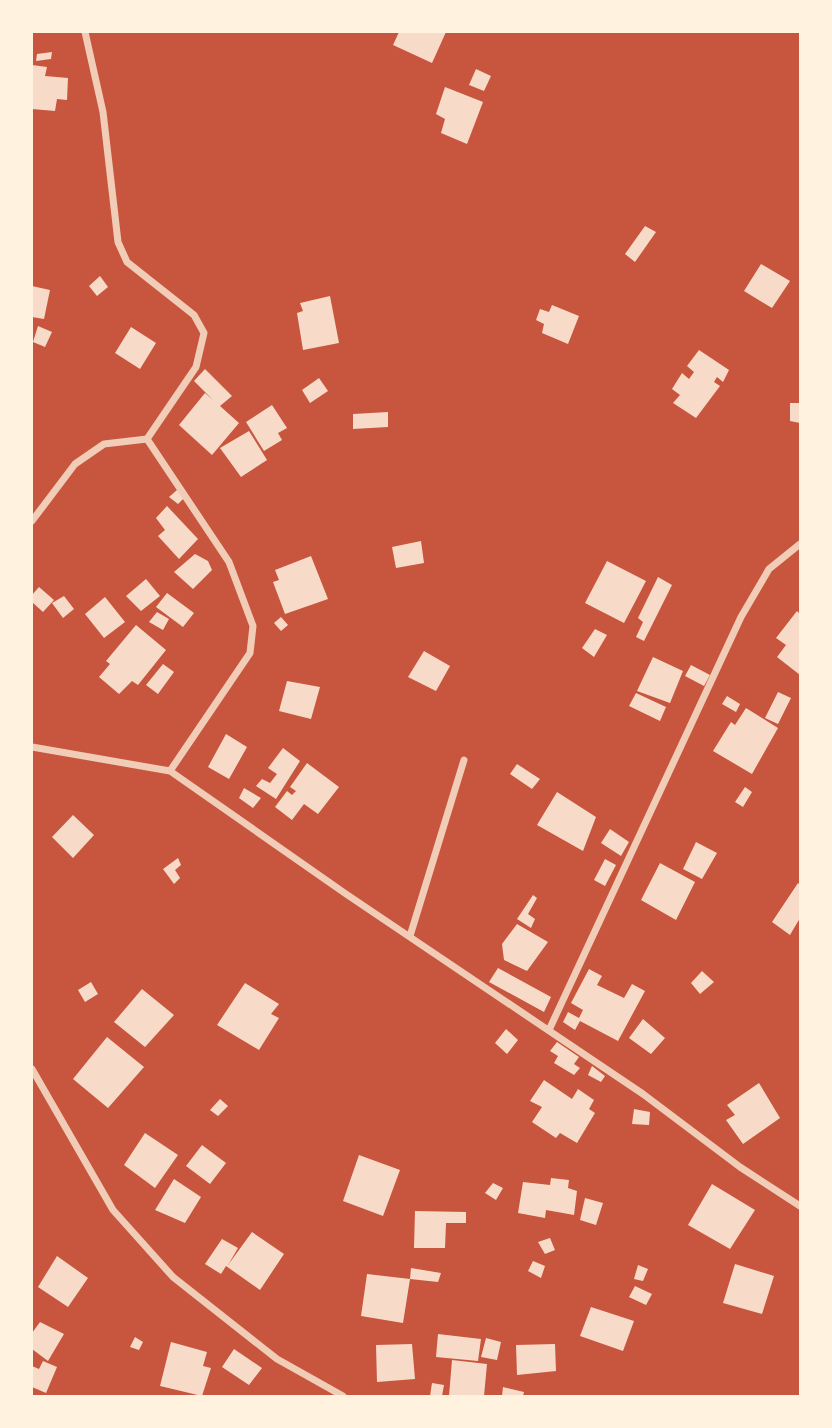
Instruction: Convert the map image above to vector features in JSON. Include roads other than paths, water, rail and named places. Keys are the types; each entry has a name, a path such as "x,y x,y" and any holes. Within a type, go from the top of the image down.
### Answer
{"street":[{"path":"32,521 75,464 104,444 147,439 196,367 204,333 194,315 127,262 118,242 103,112 85,32"},
{"path":"147,439 229,562 253,626 250,653 170,771"},
{"path":"549,1030 741,617 769,569 800,544"},
{"path":"32,747 170,771 643,1094 740,1167 800,1206"},
{"path":"410,936 464,760"},
{"path":"32,1069 113,1210 173,1276 277,1359 343,1396"}]}
